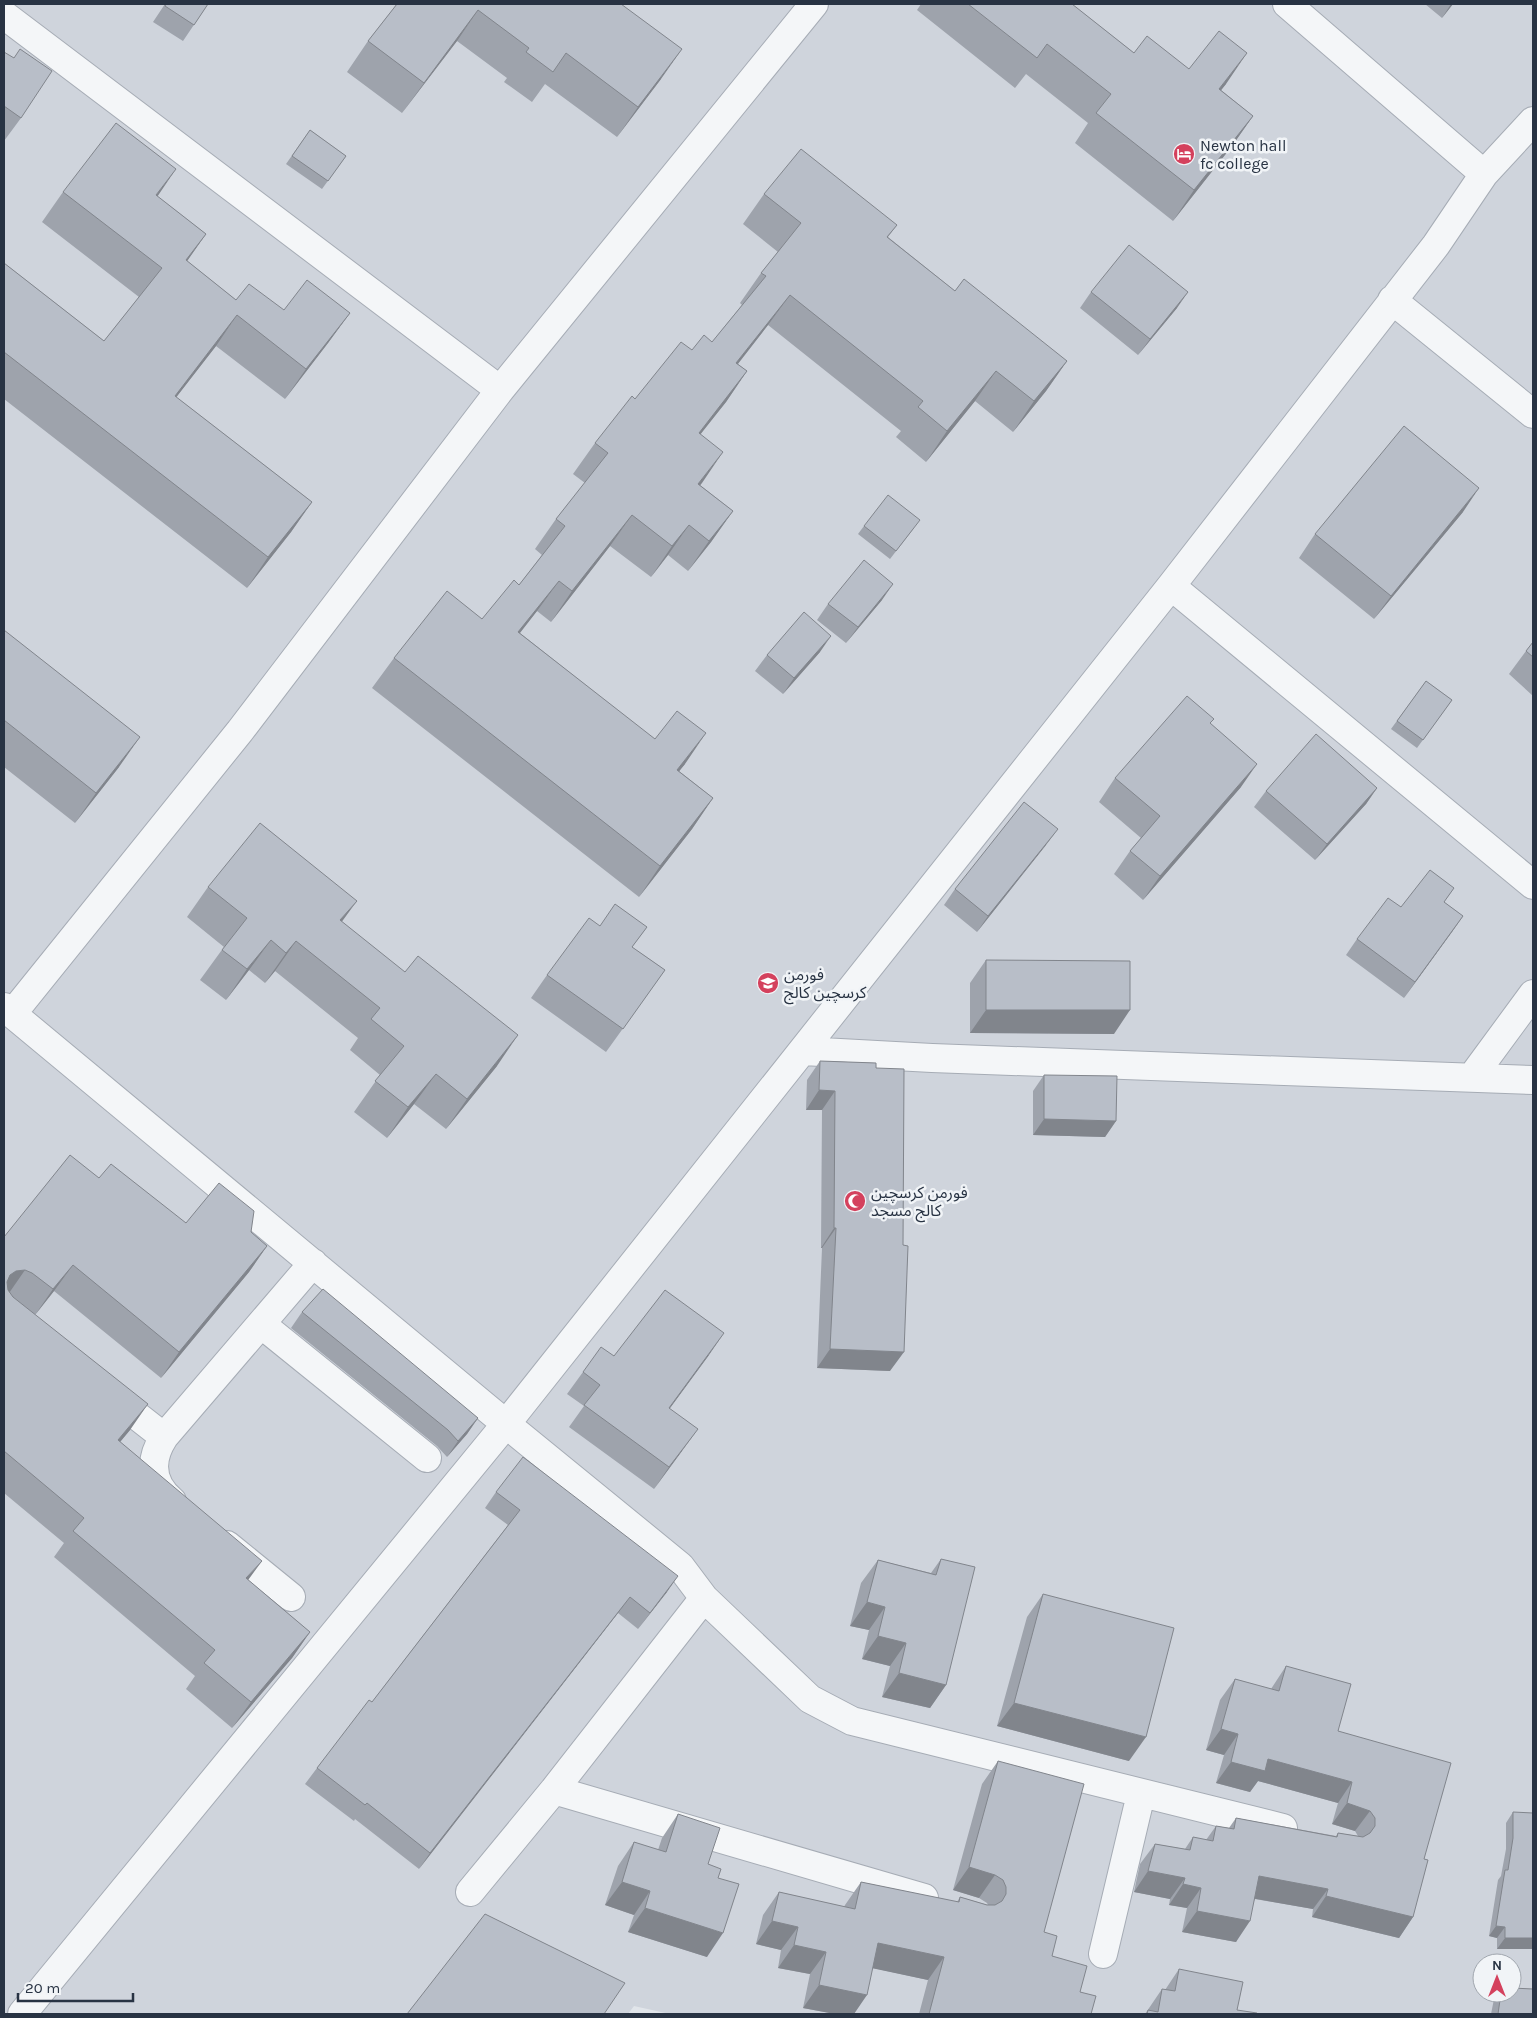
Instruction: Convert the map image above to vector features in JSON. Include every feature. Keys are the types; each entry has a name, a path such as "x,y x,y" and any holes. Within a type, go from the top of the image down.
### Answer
{"lane":[{"path":"814,4 500,390 240,731 8,1011 680,1566 704,1598 810,1699 852,1721 1140,1794 1308,1834"},
{"path":"1292,5 1484,174"},
{"path":"4,15 500,390"},
{"path":"22,2014 506,1424 1170,586 1436,245 1484,174 1533,121"},
{"path":"1392,300 1533,414"},
{"path":"1170,586 1533,885"},
{"path":"1472,1076 1533,994"},
{"path":"803,1051 942,1058 1472,1076 1533,1080"},
{"path":"291,1597 168,1497 159,1486 154,1475 154,1460 157,1449 164,1437 312,1263"},
{"path":"261,1324 428,1458"},
{"path":"88,1377 164,1437"},
{"path":"470,1892 554,1790 704,1598"},
{"path":"554,1790 947,1904"},
{"path":"1103,1954 1140,1794"}],"shaded area":[{"name":"فورمن کرسچین کالج","path":"4,4 1533,4 1533,2014 670,2014 634,2006 628,2014 4,2014"}],"building":[{"path":"166,4 208,4 194,25 165,6"},
{"path":"397,4 621,4 682,49 638,107 566,53 553,72 526,52 529,48 478,10 424,83 368,41"},
{"path":"968,4 1072,4 1134,53 1147,36 1189,69 1219,31 1247,53 1219,89 1253,116 1194,190 1096,113 1111,94 1047,44 1037,58"},
{"path":"20,49 52,71 21,118 4,106 4,52 14,58"},
{"path":"116,123 176,169 156,195 206,234 186,260 236,300 249,284 284,310 307,280 350,313 306,369 237,315 175,396 312,502 268,557 4,352 4,263 104,341 162,268 63,192"},
{"path":"310,130 346,156 328,181 292,156"},
{"path":"801,149 897,225 887,237 955,291 964,279 1067,361 1034,401 996,371 947,431 918,407 923,401 790,295 736,363 747,371 699,433 723,452 698,484 733,511 709,541 689,525 672,546 632,515 572,591 559,581 518,632 655,739 677,711 706,733 677,770 713,798 660,866 394,658 447,591 482,619 514,580 519,585 565,526 556,519 608,453 595,443 632,396 635,399 681,342 692,350 704,335 712,342 766,276 761,273 801,223 764,194"},
{"path":"1129,245 1188,292 1150,339 1091,292"},
{"path":"1404,426 1479,488 1391,596 1315,534"},
{"path":"888,495 920,520 896,551 864,526"},
{"path":"864,560 893,584 858,627 828,604"},
{"path":"804,612 831,636 794,678 767,655"},
{"path":"4,630 140,737 96,793 4,720"},
{"path":"1533,642 1533,657 1526,651"},
{"path":"1426,681 1452,700 1423,740 1397,721"},
{"path":"1187,696 1214,719 1210,723 1257,764 1160,876 1130,851 1160,816 1115,778"},
{"path":"1316,734 1377,788 1327,844 1266,791"},
{"path":"1024,802 1058,829 988,916 955,889"},
{"path":"260,823 357,901 340,920 405,972 418,956 518,1035 467,1099 436,1074 408,1107 375,1081 404,1046 371,1019 380,1008 296,941 286,953 271,940 247,969 222,950 247,918 208,887"},
{"path":"1430,870 1454,888 1444,902 1463,916 1415,982 1357,939 1388,898 1401,907"},
{"path":"615,904 647,927 632,947 665,970 623,1029 547,975 589,918 600,926"},
{"path":"986,960 1130,961 1130,1010 986,1010"},
{"path":"820,1061 876,1063 876,1068 904,1069 903,1245 908,1246 904,1352 830,1349 836,1228 834,1228 835,1091 819,1090"},
{"path":"1044,1075 1117,1076 1116,1121 1044,1119"},
{"path":"70,1155 99,1178 111,1164 186,1223 219,1183 254,1211 251,1232 267,1246 179,1352 73,1265 53,1289 25,1270 16,1271 10,1275 7,1282 8,1290 13,1297 148,1404 118,1440 262,1561 246,1578 310,1632 251,1702 204,1663 215,1650 73,1531 84,1518 4,1451 4,1237"},
{"path":"323,1289 478,1418 458,1441 448,1430 302,1312"},
{"path":"665,1290 724,1333 669,1408 698,1429 669,1467 584,1405 600,1385 583,1372 601,1347 614,1356"},
{"path":"523,1457 678,1576 650,1613 630,1597 430,1853 367,1803 365,1805 317,1768 369,1700 372,1702 520,1510 496,1492"},
{"path":"941,1559 975,1567 946,1685 899,1673 906,1643 878,1636 885,1607 867,1602 878,1560 936,1575"},
{"path":"1043,1594 1174,1628 1146,1737 1014,1703"},
{"path":"1286,1666 1351,1684 1338,1731 1451,1763 1424,1859 1428,1860 1413,1917 1326,1896 1328,1889 1259,1876 1250,1921 1197,1911 1201,1888 1183,1884 1185,1878 1148,1871 1155,1844 1190,1850 1193,1837 1213,1841 1216,1826 1234,1829 1236,1818 1337,1837 1338,1833 1363,1837 1370,1833 1375,1826 1375,1818 1370,1811 1347,1803 1352,1782 1268,1759 1265,1771 1231,1762 1238,1734 1221,1729 1235,1679 1279,1691"},
{"path":"998,1761 1084,1784 1044,1932 1057,1936 1052,1956 1087,1966 1080,1992 1096,1996 1091,2014 929,2014 944,1957 878,1943 867,1995 819,1985 826,1952 794,1945 798,1927 772,1921 779,1892 855,1909 861,1882 959,1902 960,1897 987,1905 995,1905 1002,1901 1006,1894 1003,1880 995,1875 969,1867"},
{"path":"1513,1812 1533,1813 1533,1938 1505,1938 1505,1927 1496,1926 1505,1870 1508,1870 1513,1838"},
{"path":"678,1814 720,1828 708,1864 721,1869 718,1878 739,1884 723,1933 645,1908 650,1891 622,1882 634,1842 666,1852"},
{"path":"485,1914 625,1983 604,2014 407,2014"},
{"path":"1179,1969 1243,1982 1237,2010 1257,2014 1147,2014 1148,2010 1158,2012 1162,1989 1175,1991"},
{"path":"1522,1988 1533,1989 1533,2014 1498,2014 1500,2003 1522,2003"}],"place":[{"name":"Newton hall fc college","path":"1184,154"},
{"name":"فورمن کرسچین کالج","path":"768,983"},
{"name":"فورمن کرسچین کالج مسجد","path":"855,1201"}]}
